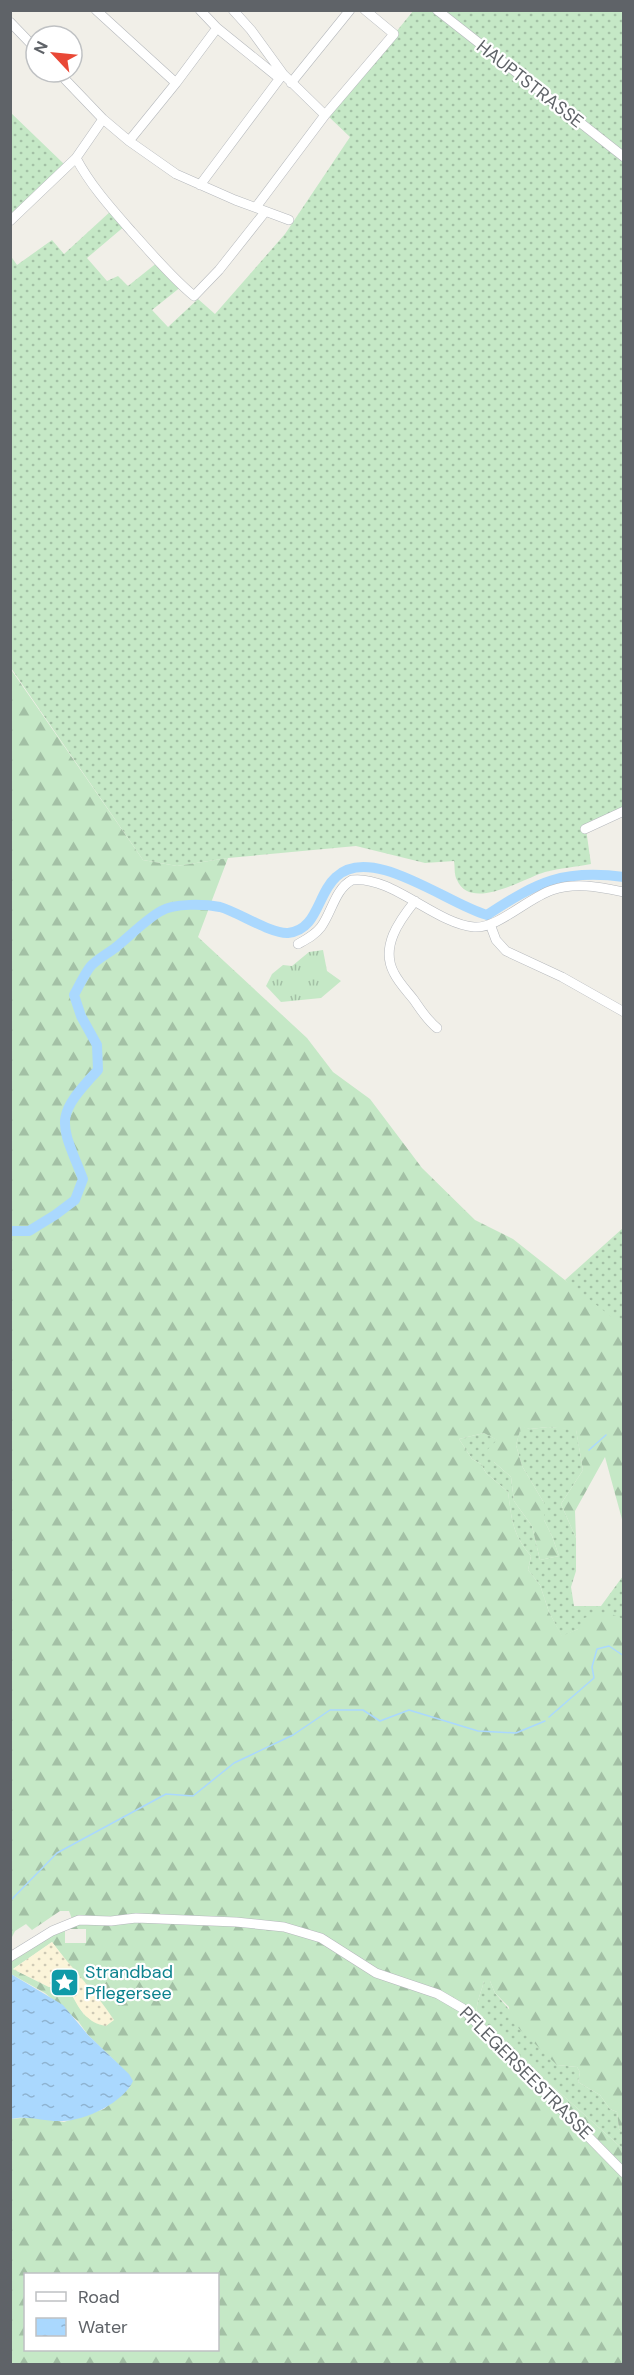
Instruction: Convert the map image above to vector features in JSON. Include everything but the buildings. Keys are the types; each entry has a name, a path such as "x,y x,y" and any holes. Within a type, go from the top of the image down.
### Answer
{"street":[{"path":"96,10 176,83"},
{"path":"200,10 217,28 291,83 326,116"},
{"path":"233,10 251,30 281,76"},
{"path":"291,83 350,10"},
{"path":"256,207 326,116 394,34 365,10"},
{"name":"HAUPTSTRASSE","path":"437,10 624,157"},
{"path":"10,22 24,37"},
{"path":"129,141 217,28"},
{"path":"200,185 281,76"},
{"path":"69,84 103,119 129,141 176,174 289,220"},
{"path":"10,221 76,158 103,119"},
{"path":"76,158 86,178 112,210 171,275 194,296 265,212"},
{"path":"585,829 624,811"},
{"path":"298,944 323,926 340,891 352,880 359,879 376,883 473,927 490,924 551,890 577,885 624,892"},
{"path":"415,901 404,915 392,938 390,960 394,974 429,1022 437,1028"},
{"path":"490,924 496,940 506,951 562,977 624,1012"},
{"name":"PFLEGERSEESTRASSE","path":"10,1957 74,1921 111,1921 135,1918 236,1922 284,1927 321,1938 376,1973 438,1994 462,2008 624,2173"}],"green space":[{"path":"413,11 623,11 624,811 586,829 591,864 545,872 512,886 485,893 474,893 464,889 456,878 454,861 425,863 356,846 228,858 177,866 143,860 11,668 10,255 17,265 52,240 64,254 112,210 126,225 87,258 107,281 118,276 128,286 158,262 182,286 152,310 168,327 198,299 215,314 285,234 350,137 328,116"},
{"path":"10,112 64,164 10,218"},
{"path":"10,668 143,860 177,866 228,858 198,937 307,1038 333,1072 370,1099 422,1168 475,1220 513,1239 623,1326 623,1523 605,1457 575,1511 576,1538 561,1504 583,1470 576,1430 521,1427 516,1445 522,1466 544,1503 544,1520 559,1556 540,1560 532,1526 514,1501 511,1477 494,1462 486,1451 497,1440 484,1433 459,1439 472,1459 481,1464 486,1473 508,1492 516,1533 531,1556 528,1570 540,1585 549,1612 562,1636 578,1629 584,1618 607,1612 623,1619 623,2132 619,2129 617,2112 610,2109 600,2095 578,2082 580,2072 577,2067 557,2065 510,2020 509,2007 495,1993 490,1981 484,1981 477,2014 483,2025 496,2039 521,2058 623,2149 623,2364 11,2364 11,2119 32,2117 64,2122 104,2109 130,2087 115,2061 88,2035 78,2021 45,1993 11,1974 11,1954 72,1919 69,1911 60,1911 32,1930 26,1924 15,1931 11,1939","holes":["65,1929 86,1929 86,1943 65,1943","52,1942 70,1966 84,2015 72,1995 62,1994 59,1987 49,1987 13,1969"]},
{"path":"323,950 327,971 341,981 321,998 281,1002 266,986 272,974 283,965 292,966 309,952"},
{"path":"623,1228 623,1344 565,1280"},
{"path":"521,1426 530,1429 548,1427 576,1429 583,1470 561,1504 576,1538 576,1571 571,1587 574,1606 601,1606 623,1576 623,1619 578,1629 562,1637 549,1612 540,1585 528,1570 531,1556 516,1533 508,1492 486,1473 481,1464 472,1459 459,1439 484,1433 498,1440 494,1462 511,1477 514,1501 532,1526 540,1560 559,1556 544,1520 544,1503 522,1466 516,1445"},
{"path":"484,1981 490,1981 495,1993 557,2065 577,2067 580,2072 578,2082 600,2095 610,2109 617,2112 619,2129 623,2132 623,2149 483,2025 477,2010"}],"sand":[{"name":"Strandbad Pflegersee","path":"52,1942 114,2020 106,2026 89,2019 72,1995 62,1994 59,1987 49,1987 13,1969"}],"water":[{"path":"11,1974 63,2005 88,2035 129,2074 133,2081 113,2103 92,2114 71,2120 11,2119"}],"waterway":[{"path":"10,1231 29,1231 75,1200 83,1179 69,1144 65,1121 67,1110 73,1099 98,1070 97,1045 81,1016 74,995 92,964 161,911 181,905 220,907 264,927 288,933 305,925 330,884 336,877 351,868 369,867 389,871 487,915 536,886 551,881 584,875 624,877"},
{"path":"589,1450 606,1435"},
{"path":"549,1717 594,1678 592,1667 597,1649 609,1646 624,1656"},
{"path":"10,1901 57,1853 166,1794 193,1796 234,1763 293,1735 330,1710 363,1710 380,1721 409,1710 478,1731 516,1733 545,1721"}],"place":[{"name":"Strandbad Pflegersee","path":"64,1982"}]}
